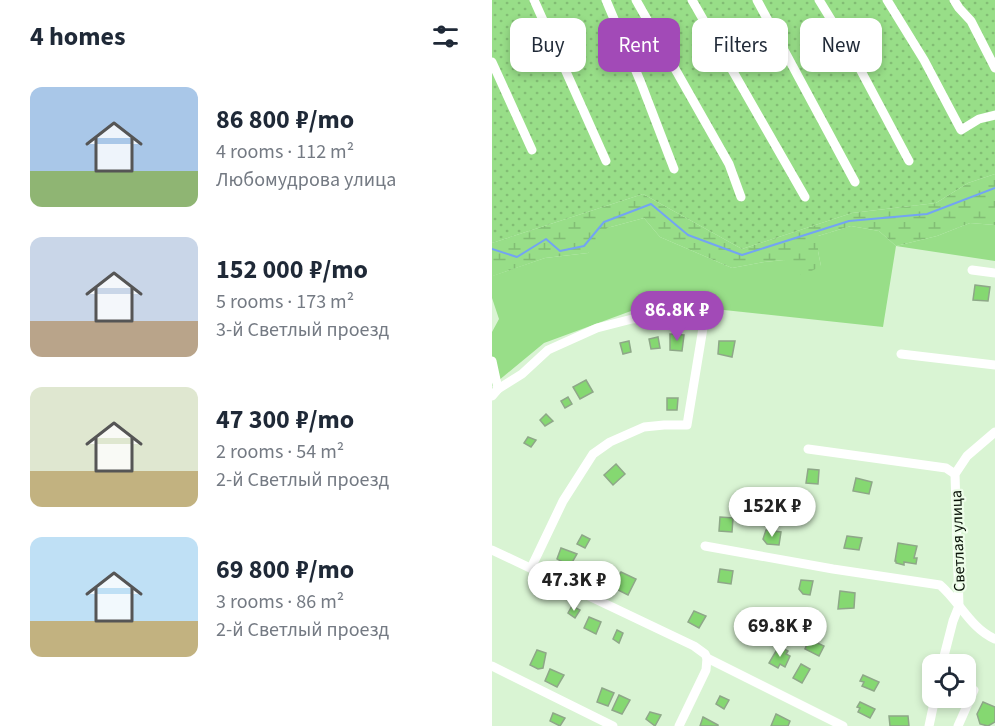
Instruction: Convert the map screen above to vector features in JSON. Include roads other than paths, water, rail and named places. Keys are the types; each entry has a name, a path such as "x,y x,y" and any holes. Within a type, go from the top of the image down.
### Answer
{"street":[{"path":"534,0 606,161"},
{"path":"606,0 674,169"},
{"path":"636,0 725,156 741,197"},
{"path":"692,0 805,197"},
{"path":"757,0 855,182"},
{"path":"819,0 909,161"},
{"path":"886,0 924,60 961,130 979,119 995,115"},
{"path":"954,0 971,21 995,68"},
{"path":"492,62 532,150"},
{"path":"972,270 995,273"},
{"path":"492,361 495,393 522,374 548,350 597,328 632,319 692,314 700,319 703,328 687,425 644,427 610,442 593,454 563,501 531,568"},
{"path":"901,354 995,365"},
{"name":"Светлая улица","path":"944,654 952,621 959,606 955,474 967,456 995,432"},
{"path":"808,449 946,468 955,474"},
{"path":"705,546 940,585 982,631 995,639"},
{"path":"492,550 694,646 707,658 843,726"},
{"path":"679,726 702,680 707,658"},
{"path":"492,666 613,726"},
{"path":"929,726 933,708"},
{"path":"958,726 966,708"}],"waterway":[{"path":"492,249 517,257 546,239 560,251 584,246 604,222 651,204 688,235 742,255 849,221 927,214 995,188"}]}
